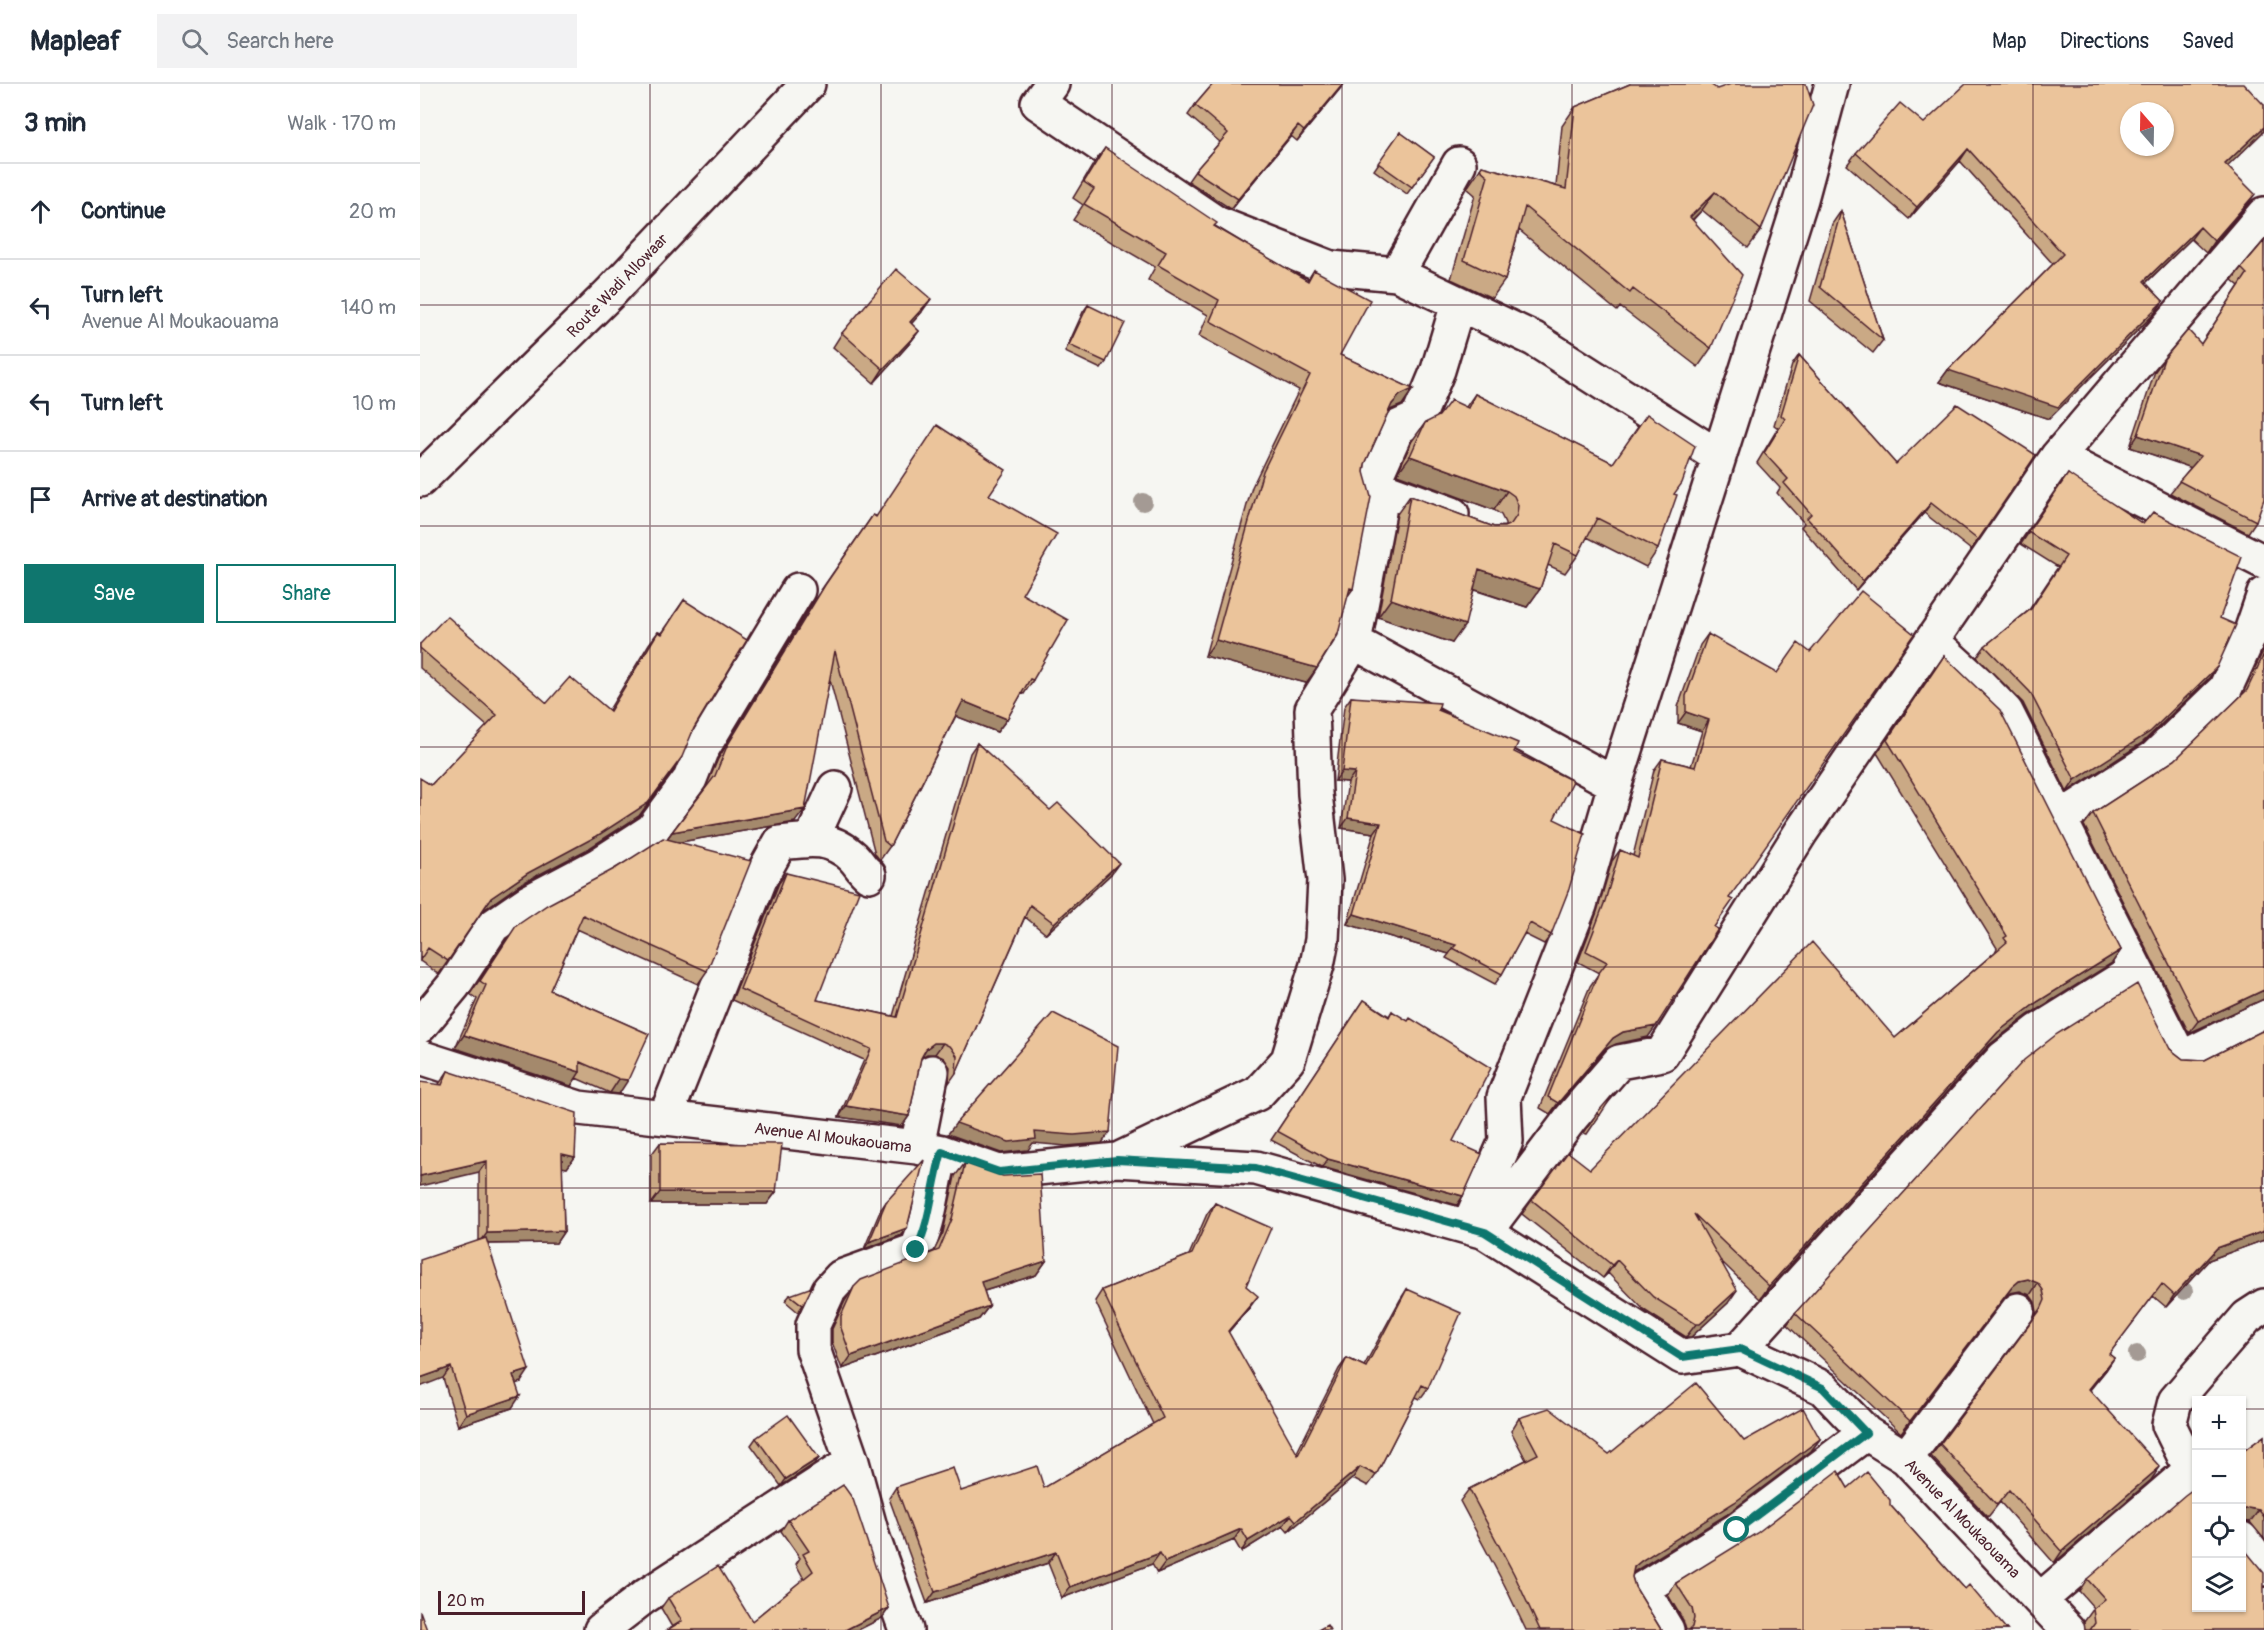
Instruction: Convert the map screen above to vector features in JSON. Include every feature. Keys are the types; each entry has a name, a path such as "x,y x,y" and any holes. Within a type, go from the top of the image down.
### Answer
{"street":[{"name":"Route Wadi Allowaar","path":"420,480 610,293 808,84"},
{"path":"1052,84 1038,103 1216,223 1331,268 1397,274 1534,339 1719,457"},
{"path":"1477,1229 1506,1142 1504,1097 1580,904 1615,784 1802,199 1832,84"},
{"path":"1397,274 1459,164"},
{"path":"1477,1229 1619,1062 1662,1054 1801,832 2057,458 2264,214"},
{"path":"1117,1160 1258,1093 1288,1060 1317,965 1322,940 1325,880 1315,794 1312,709 1354,642 1378,512 1372,485 1398,427 1418,418 1438,370 1458,304"},
{"path":"2057,458 2264,561"},
{"path":"1372,485 1477,523"},
{"path":"420,1026 454,985 493,926 528,902 598,865 652,830 690,779 701,751 798,590"},
{"path":"2059,819 2154,758 2225,689 2251,632 2264,594"},
{"path":"1932,641 2006,712 2134,971 2178,1053 2188,1056 2264,1017"},
{"path":"1354,642 1615,784"},
{"path":"812,838 835,788"},
{"path":"665,1118 760,877 780,843 812,838 832,844 852,857 869,875"},
{"path":"1740,1349 2003,1058 2038,1031 2134,971"},
{"name":"Avenue Al Moukaouama","path":"420,1057 579,1108 929,1149 999,1172 1117,1160 1256,1168 1477,1229 1682,1357 1740,1349 1823,1388 1866,1433 1906,1458 2041,1599 2065,1629"},
{"path":"906,1630 873,1538 852,1462 813,1349 813,1325 829,1290 841,1277 916,1250 926,1231 932,1186 929,1149 932,1072"},
{"path":"2192,1474 2169,1425 2175,1401 2247,1317 2264,1306"},
{"path":"1906,1458 2018,1310"},
{"path":"1667,1630 1642,1588 1737,1530 1866,1433"},
{"path":"601,1630 644,1597 852,1462"},
{"path":"2041,1599 2192,1477"},
{"path":"2246,1546 2264,1569"}],"building":[{"path":"1213,84 1343,84 1304,131 1298,126 1238,199 1195,171 1228,133 1195,105"},
{"path":"1630,84 1710,84 1717,89 1731,84 1806,84 1813,105 1761,230 1715,192 1690,217 1742,275 1711,348 1633,289 1630,293 1525,207 1505,280 1464,260 1488,176 1480,169 1482,166 1566,189 1575,107"},
{"path":"1966,84 2244,84 2264,105 2264,127 2225,164 2255,194 2214,241 2200,227 2144,281 2163,301 2058,407 1948,370 2063,254 1968,149 1917,207 1856,153 1900,103 1924,123"},
{"path":"1400,132 1434,157 1412,187 1378,163"},
{"path":"1105,148 1217,223 1214,226 1308,281 1314,270 1370,300 1340,355 1413,389 1400,395 1392,404 1365,464 1364,472 1371,497 1353,589 1350,588 1338,634 1317,668 1216,640 1263,471 1310,375 1210,321 1219,300 1158,265 1166,252 1084,204 1094,189 1084,182"},
{"path":"1841,211 1883,340 1820,287"},
{"path":"2264,241 2264,499 2256,521 2179,481 2201,456 2138,435 2164,359 2188,330 2201,344 2247,274 2241,268"},
{"path":"896,269 931,299 910,322 919,331 883,369 842,333"},
{"path":"1088,305 1125,323 1106,362 1069,345"},
{"path":"1799,355 1896,464 1957,404 2036,455 1978,540 1931,503 1863,581 1807,518 1811,514 1784,483 1788,479 1764,453 1785,419 1781,415"},
{"path":"1475,394 1613,463 1647,414 1695,446 1682,483 1674,494 1677,495 1658,549 1597,518 1578,555 1555,544 1540,589 1479,569 1465,625 1391,599 1410,496 1494,527 1511,524 1517,515 1518,505 1514,496 1507,491 1410,456 1425,423 1439,416 1451,400 1468,408"},
{"path":"937,425 1006,470 989,495 1057,534 1022,594 1068,620 1033,680 1030,679 1007,719 963,701 890,846 884,841 835,651 805,809 672,832 715,776 727,746 825,585 873,515 876,517"},
{"path":"2068,474 2143,524 2153,512 2242,557 2220,618 2236,625 2217,667 2150,732 2075,780 2030,692 1985,646 2031,609 2066,556 2028,532"},
{"path":"1861,591 1914,634 1729,898 1733,900 1714,927 1718,929 1656,1026 1623,1032 1613,1038 1558,1103 1548,1097 1598,974 1607,962 1586,951 1605,901 1620,850 1638,858 1662,759 1695,767 1709,720 1686,712 1686,696 1708,634 1777,673 1798,643 1810,652"},
{"path":"684,600 747,640 694,728 682,757 648,803 597,836 528,873 491,898 448,961 428,948 420,960 420,778 431,785 497,715 420,648 420,644 447,616 547,703 570,677 610,711 658,632 662,634"},
{"path":"2264,654 2264,990 2198,1021 2093,813 2175,760 2247,690"},
{"path":"1944,656 2000,710 2121,950 2037,1002 1998,1032 1769,1286 1694,1214 1737,1290 1700,1324 1696,1324 1653,1297 1617,1260 1612,1265 1532,1200 1568,1152 1590,1169 1812,942 1895,1038 2007,942 2004,938 2007,936 1887,740"},
{"path":"1351,697 1440,703 1438,710 1518,743 1514,752 1573,781 1554,819 1585,834 1569,889 1551,935 1530,923 1502,974 1453,948 1456,945 1354,914 1381,823 1348,818 1355,772 1342,771"},
{"path":"977,743 1050,810 1058,803 1119,863 1054,923 1030,905 956,1073 957,1056 951,1047 943,1043 934,1043 926,1049 921,1058 909,1116 846,1106 871,1049 740,989 786,873 859,891 817,1000 897,1017"},
{"path":"663,838 751,861 707,971 583,915 550,990 649,1034 628,1080 619,1079 580,1062 580,1072 464,1035 486,985 480,981 516,926 547,905 616,868"},
{"path":"2137,984 2170,1049 2183,1059 2205,1060 2264,1030 2264,1231 2217,1248 2174,1295 2162,1284 2109,1354 2114,1358 2089,1389 2160,1467 2062,1551 2009,1490 1997,1505 1940,1444 2041,1309 2045,1300 2043,1290 2038,1283 2028,1279 2019,1281 2012,1287 1910,1421 1795,1313 2024,1060 2057,1034"},
{"path":"1364,1000 1389,1017 1392,1011 1408,1021 1410,1018 1491,1068 1453,1141 1482,1154 1463,1196 1328,1159 1277,1131"},
{"path":"1053,1013 1118,1046 1110,1132 1074,1135 1035,1132 1036,1139 1009,1142 956,1123"},
{"path":"448,1071 577,1113 575,1157 562,1154 564,1231 487,1233 487,1161 420,1176 420,1082 442,1085"},
{"path":"1615,1092 1600,1115 1597,1113"},
{"path":"660,1143 782,1144 776,1192 660,1192"},
{"path":"924,1160 907,1228 869,1242 886,1202"},
{"path":"965,1163 1003,1176 1040,1174 1046,1261 981,1282 989,1306 851,1356 841,1328 841,1316 854,1287 861,1280 939,1250 952,1219"},
{"path":"1215,1203 1271,1228 1246,1286 1258,1296 1228,1331 1298,1455 1347,1358 1366,1367 1407,1289 1461,1313 1428,1388 1422,1385 1376,1475 1360,1467 1296,1521 1291,1515 1248,1541 1241,1529 1165,1562 1160,1553 1070,1587 1056,1552 935,1592 896,1487 953,1468 961,1491 1037,1466 1044,1488 1163,1418 1102,1290 1192,1254"},
{"path":"486,1238 529,1370 513,1375 520,1396 466,1414 451,1367 420,1378 420,1260"},
{"path":"812,1287 803,1305 790,1295"},
{"path":"1696,1383 1744,1441 1803,1408 1820,1439 1735,1502 1634,1567 1632,1577 1635,1587 1662,1630 1540,1630 1514,1574 1469,1489 1538,1454 1519,1418 1549,1408 1609,1454"},
{"path":"788,1415 819,1458 786,1479 756,1438"},
{"path":"2264,1436 2264,1517 2259,1510 2246,1509 2246,1449"},
{"path":"1838,1471 1848,1488 1867,1472 1890,1500 1890,1505 1965,1589 1969,1585 2007,1630 1689,1630 1694,1618 1692,1608 1676,1583 1757,1533"},
{"path":"843,1485 853,1499 889,1608 845,1630 667,1630 682,1621 668,1598 718,1566 752,1621 813,1571 803,1554 809,1551 788,1520"},
{"path":"2192,1490 2192,1612 2246,1612 2246,1551 2264,1573 2264,1630 2090,1630 2095,1623 2093,1609 2105,1599 2087,1579"},
{"path":"420,1611 427,1630 420,1630"},
{"path":"1327,1625 1330,1630 1318,1630"}],"route":[{"path":"916,1250 926,1231 932,1186 942,1152 999,1172 1117,1160 1256,1168 1485,1232 1682,1357 1740,1349 1823,1388 1866,1433 1737,1530"}]}
